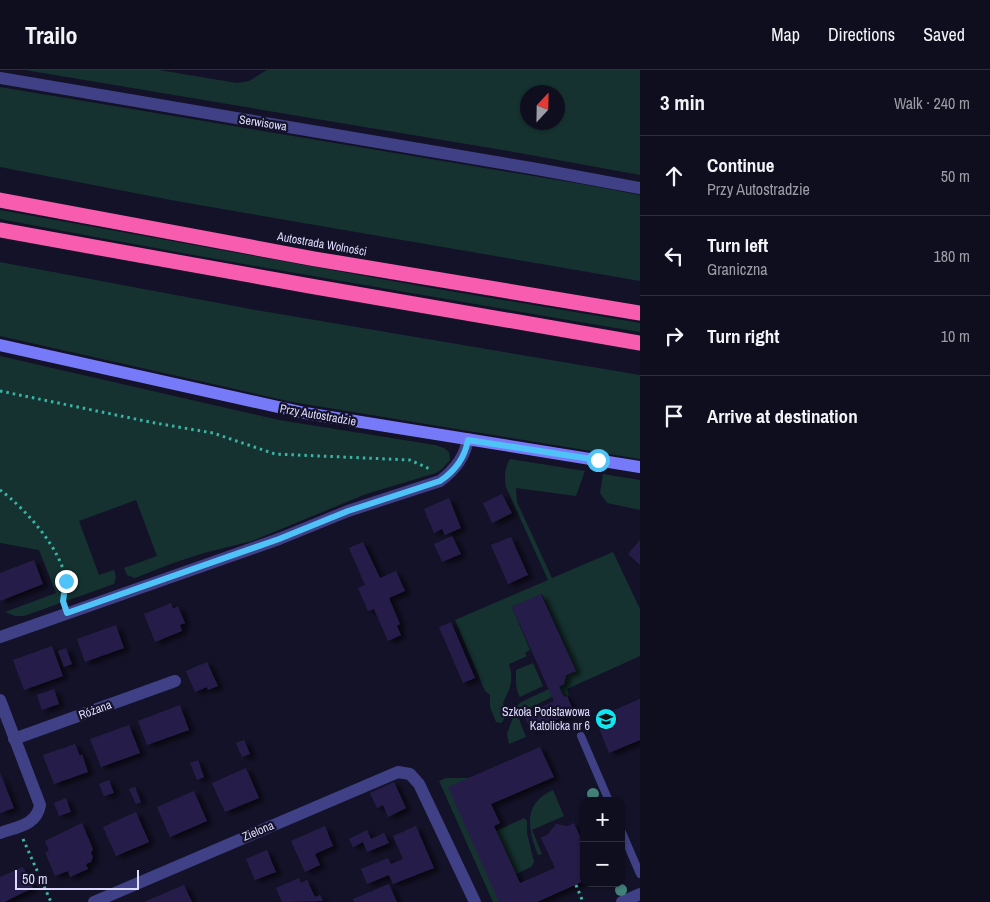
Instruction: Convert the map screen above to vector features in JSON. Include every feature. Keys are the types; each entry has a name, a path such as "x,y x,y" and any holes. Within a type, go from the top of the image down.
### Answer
{"highway":[{"name":"Autostrada Wolności","path":"0,200 315,258 640,313"},
{"path":"0,230 310,286 640,342"}],"street":[{"name":"Serwisowa","path":"3,75 640,188"},
{"name":"Przy Autostradzie","path":"0,345 283,409 640,468"},
{"path":"0,637 279,539 356,508 440,481 447,476 464,454 468,440"},
{"name":"Różana","path":"14,739 175,681"},
{"path":"0,700 40,804 39,813 24,825 0,833"},
{"name":"Zielona","path":"94,902 398,772 410,774 419,784 475,902"},
{"path":"622,902 640,894"}],"lane":[{"path":"581,736 607,797"},
{"path":"625,839 640,874"}],"path":[{"path":"0,391 213,433 275,454 410,460 447,476"},
{"path":"0,490 32,519 60,563 66,581 63,601 67,613"},
{"path":"24,825 51,902"},
{"path":"576,885 583,902"}],"green space":[{"path":"25,70 159,70 237,83 249,81 267,70 640,70 640,175"},
{"path":"0,87 640,195 640,281 176,201 0,167"},
{"path":"0,210 420,286 640,323 640,332 240,263 0,219"},
{"path":"0,262 256,310 640,375 640,459 292,402 0,336"},
{"path":"0,356 279,420 435,445 449,452 450,460 436,473 366,494 252,541 204,553 135,578 127,575 124,568 157,556 136,500 79,521 99,575 114,570 116,577 114,584 24,616 15,616 5,612 56,593 39,550 0,543"},
{"path":"510,459 585,471 576,496 516,488 517,502 552,578 613,552 640,609 640,656 567,689 569,695 564,697 559,687 564,684 566,675 576,671 542,594 512,607 530,650 525,653 527,656 509,664 511,680 503,703 506,716 501,723 496,722 490,707 490,695 485,691 455,620 548,580 506,487 505,473"},
{"path":"603,474 640,480 640,510 607,503 600,493"},
{"path":"533,663 543,686 520,697 518,694 516,670"},
{"path":"549,689 552,697 517,714 526,737 509,744 507,734 517,706 521,702"},
{"path":"446,778 469,778 499,902 493,902 439,781"},
{"path":"553,790 564,816 532,830 542,854 538,855 530,827 530,818 536,802"},
{"path":"524,818 527,821 527,833 534,862 531,867 516,874 496,831"}],"building":[{"path":"502,494 512,513 492,523 483,503"},
{"path":"449,498 461,528 445,535 442,529 434,533 424,509"},
{"path":"452,536 461,554 442,562 434,544"},
{"path":"511,537 528,575 508,584 491,545"},
{"path":"640,540 640,565 628,554"},
{"path":"363,542 380,578 396,571 405,591 389,598 400,624 397,626 401,635 388,641 374,609 368,611 358,588 365,585 349,548"},
{"path":"34,560 43,584 0,601 0,573"},
{"path":"541,594 576,671 566,675 564,684 559,687 564,697 567,696 574,712 531,731 524,715 554,701 512,607"},
{"path":"171,603 173,609 178,606 185,623 180,625 182,631 155,642 144,614"},
{"path":"451,622 475,678 463,683 439,627"},
{"path":"116,625 124,648 85,662 77,639"},
{"path":"52,646 63,676 24,690 13,660"},
{"path":"66,648 72,664 64,667 58,651"},
{"path":"207,662 218,686 208,690 207,687 195,692 186,671"},
{"path":"54,689 59,704 42,710 37,695"},
{"path":"640,699 640,740 609,753 595,718"},
{"path":"180,705 189,730 147,745 138,721"},
{"path":"129,725 140,753 101,767 90,739"},
{"path":"244,740 250,754 242,757 236,743"},
{"path":"75,744 80,756 82,754 88,772 54,784 43,755"},
{"path":"540,747 554,777 491,804 500,823 494,826 520,883 555,868 541,838 548,834 556,824 568,826 574,823 580,836 580,883 537,902 499,902 448,787"},
{"path":"198,760 204,777 197,780 190,763"},
{"path":"246,768 259,798 225,812 212,783"},
{"path":"0,773 14,808 0,813"},
{"path":"109,780 114,793 104,796 99,784"},
{"path":"394,782 406,808 388,817 383,805 377,808 370,793"},
{"path":"135,787 141,802 136,804 129,789"},
{"path":"194,791 207,821 170,837 157,807"},
{"path":"66,798 71,812 59,816 54,803"},
{"path":"136,812 149,842 116,856 103,827"},
{"path":"82,823 93,849 91,862 86,864 88,869 70,877 68,871 55,876 45,852 49,851 45,841"},
{"path":"325,826 333,846 315,854 320,865 305,872 291,841"},
{"path":"416,826 434,868 393,884 389,875 367,884 361,869 388,858 391,864 403,859 393,836"},
{"path":"367,830 371,839 384,833 389,843 367,852 363,842 353,847 349,839"},
{"path":"267,850 276,872 255,880 246,859"},
{"path":"23,867 33,888 4,902 0,902 0,877"},
{"path":"299,878 301,883 307,880 315,897 320,895 323,901 282,902 276,888"},
{"path":"389,884 397,902 354,902 353,899"},
{"path":"184,885 192,902 144,902 153,898"}],"place":[{"name":"Szkoła Podstawowa Katolicka nr 6","path":"606,719"}],"route":[{"path":"66,581 63,601 67,613 279,539 348,511 440,481 459,462 464,454 468,440 598,460"}]}
